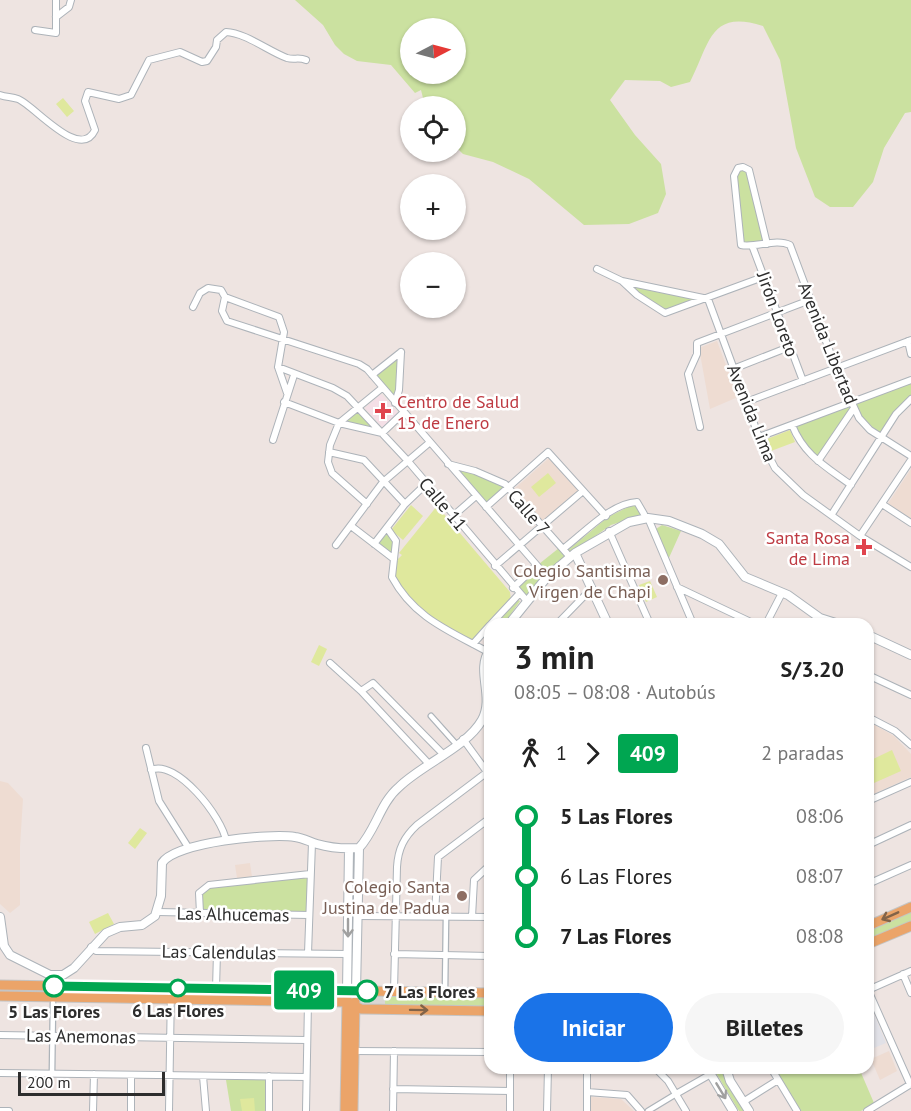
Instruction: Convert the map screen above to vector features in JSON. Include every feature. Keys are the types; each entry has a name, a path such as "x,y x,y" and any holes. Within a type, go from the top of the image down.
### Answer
{"main road":[{"path":"874,923 911,907"},
{"path":"874,941 911,926"},
{"path":"0,986 484,993"},
{"path":"345,1111 351,991"},
{"path":"0,996 308,1002 351,1004 361,1009 484,1011"},
{"path":"351,1004 355,1051 354,1111"},
{"path":"711,1074 733,1111"},
{"path":"729,1074 749,1111"}],"street":[{"path":"35,30 56,33 56,0"},
{"path":"56,18 63,14 71,0"},
{"path":"0,95 20,100 68,137 84,138 90,136 95,130 85,103 88,92 119,99 130,95 149,60 180,52 202,62 207,61 216,47 217,40 226,32 241,35 262,48 287,58 306,60"},
{"path":"743,167 749,170 767,244 753,248 741,245 734,176 735,170 743,167"},
{"name":"Avenida Libertad","path":"767,244 787,243 836,368 864,424 911,458"},
{"name":"Jirón Loreto","path":"753,248 803,381"},
{"path":"597,269 622,281 708,299"},
{"path":"622,281 637,295 665,313 763,277"},
{"path":"193,307 200,293 208,288 221,290 225,297 276,315 281,320 284,341 278,367 287,393"},
{"path":"225,297 222,311 227,321 359,364 372,375 547,577"},
{"name":"Avenida Lima","path":"708,299 759,437 779,475 860,536 911,567"},
{"path":"700,427 688,374 697,354 697,343 810,300"},
{"path":"746,402 909,340 911,354"},
{"path":"733,369 789,347"},
{"path":"372,375 401,352 399,390 395,402"},
{"name":"Calle 11","path":"278,367 342,392 407,460 513,588 526,600"},
{"path":"273,440 294,375"},
{"path":"759,437 853,405 911,380"},
{"path":"367,504 335,478 328,462 329,452 339,423 382,388"},
{"path":"832,514 880,436 896,414 911,399"},
{"path":"284,402 339,423 382,433 403,413"},
{"path":"818,461 853,405"},
{"path":"792,425 799,442 818,461 850,485"},
{"path":"336,545 383,482 429,443"},
{"path":"329,452 364,460 405,504"},
{"path":"486,507 548,452 606,516"},
{"path":"860,536 911,458"},
{"name":"Calle 7","path":"448,464 475,471 508,488 541,526 572,555"},
{"path":"374,544 405,504 426,484"},
{"path":"495,566 583,492"},
{"path":"453,516 476,496"},
{"path":"563,549 606,516 633,502 639,504 690,618"},
{"path":"882,504 911,523"},
{"path":"513,618 547,577 572,555 609,531 646,516 669,521 702,534 718,544 745,577 797,600 820,618"},
{"path":"351,526 394,560"},
{"path":"387,528 396,541 392,577 420,613 429,621 484,649"},
{"path":"609,531 647,618"},
{"path":"572,555 592,588 605,618"},
{"path":"513,588 536,566"},
{"path":"676,586 743,618"},
{"path":"565,618 592,588"},
{"path":"769,618 782,593"},
{"path":"497,618 519,594"},
{"path":"473,644 484,632"},
{"path":"874,638 911,655"},
{"path":"330,663 361,691 429,764"},
{"path":"874,678 911,695"},
{"path":"361,691 373,683 443,754"},
{"path":"0,917 4,945 10,955 50,975 60,976 69,972 106,933 120,927 141,925 158,912 162,863 172,853 188,846 284,836 299,837 312,843 349,849 358,848 371,835 394,791 459,742 478,725 484,712"},
{"path":"431,716 484,766"},
{"path":"874,720 895,731 911,746"},
{"path":"146,748 159,801 188,846"},
{"path":"151,770 162,766 169,769 192,788 225,831 226,841"},
{"path":"394,991 398,856 407,834 484,775"},
{"path":"874,798 911,782"},
{"path":"435,916 438,857 484,822"},
{"path":"874,841 911,825"},
{"path":"308,953 312,843"},
{"path":"351,991 357,916 358,848"},
{"path":"349,849 348,954 351,991"},
{"path":"874,881 911,865"},
{"path":"472,917 474,880 484,871"},
{"path":"200,913 199,892 209,885 310,874"},
{"name":"Las Alhucemas","path":"158,912 309,915"},
{"path":"357,916 484,917"},
{"path":"445,992 446,917"},
{"name":"Las Calendulas","path":"91,947 96,951 348,954"},
{"path":"216,989 217,952"},
{"path":"394,954 484,956"},
{"path":"874,987 911,971"},
{"path":"903,974 911,993"},
{"path":"169,1111 166,1037 171,988"},
{"path":"306,1111 308,1002"},
{"path":"52,1074 53,1003"},
{"path":"867,1111 910,1084 874,1003"},
{"name":"Las Anemonas","path":"0,1035 307,1040"},
{"path":"355,1051 484,1053"},
{"path":"393,1111 394,1051"},
{"path":"0,1073 306,1077"},
{"path":"93,1111 94,1074"},
{"path":"510,1074 510,1111"},
{"path":"548,1074 548,1111"},
{"path":"587,1074 587,1111"},
{"path":"660,1074 686,1111"},
{"path":"648,1111 705,1074"},
{"path":"774,1074 797,1111"},
{"path":"131,1075 131,1111"},
{"path":"202,1076 206,1111"},
{"path":"269,1076 269,1111"},
{"path":"743,1102 778,1080"},
{"path":"393,1089 510,1090"},
{"path":"587,1092 627,1095 640,1111"},
{"path":"0,1111 9,1111"}],"shaded area":[{"path":"717,341 738,397 710,409 699,348"},
{"name":"Centro de Salud 15 de Enero","path":"381,394 400,415 384,429 365,408"},
{"path":"549,458 579,491 541,523 513,490"},
{"path":"911,469 911,521 887,505"},
{"path":"874,725 894,736 911,754 911,777 874,794"},
{"path":"0,781 8,783 23,799 20,905 10,913 0,904"},
{"path":"250,863 252,877 237,878 235,865"},
{"path":"385,994 385,1006 359,1004 360,995"},
{"path":"874,1014 886,1043 874,1048"},
{"path":"889,1051 897,1071 880,1080 874,1066 874,1058"},
{"path":"591,1097 621,1099 634,1111 591,1111"}],"green space":[{"path":"295,0 911,0 911,112 905,113 884,148 873,182 853,207 830,207 815,197 796,148 780,60 763,26 732,22 721,26 714,33 690,82 671,87 660,81 625,80 610,100 635,135 661,164 666,194 658,213 629,224 584,225 529,179 493,162 466,155 466,96 422,96 421,90 415,93 407,84 466,84 466,18 400,18 400,76 391,65 357,61 344,54 335,45 323,25"},
{"path":"63,98 74,111 67,117 56,104"},
{"path":"740,169 747,171 765,242 742,244 736,174"},
{"path":"637,286 694,299 694,301 664,312 634,291"},
{"path":"399,354 397,391 394,397 376,375"},
{"path":"911,382 911,397 880,434 861,416 855,404"},
{"path":"850,405 851,408 817,459 802,441 796,426"},
{"path":"359,410 375,428 346,422"},
{"path":"790,430 795,442 771,451 767,439"},
{"path":"455,465 506,486 487,503"},
{"path":"548,473 556,483 539,497 531,487"},
{"path":"636,503 642,515 611,525 571,553 567,551 608,517"},
{"path":"411,505 423,516 403,540 391,530"},
{"path":"437,506 510,592 511,601 494,618 484,618 484,629 473,640 466,639 424,614 395,580 397,560 402,555 399,553"},
{"path":"662,525 681,531 668,560 656,529"},
{"path":"388,533 393,536 392,556 377,544"},
{"path":"559,548 566,555 547,573 539,564"},
{"path":"537,570 544,578 525,597 517,589"},
{"path":"650,581 657,597 646,602 639,585"},
{"path":"518,600 520,601 508,618 502,618"},
{"path":"319,645 327,649 319,666 311,662"},
{"path":"892,750 901,771 874,783 874,759"},
{"path":"140,828 147,833 135,849 128,843"},
{"path":"352,853 356,853 354,986 348,986"},
{"path":"306,877 308,880 307,913 203,910 202,893 210,888"},
{"path":"911,910 911,922 874,938 874,926"},
{"path":"108,913 114,924 95,934 89,922"},
{"path":"0,989 168,991 168,995 0,995"},
{"path":"175,992 336,994 344,999 175,996"},
{"path":"360,995 484,996 484,1007 361,1006"},
{"path":"717,1074 725,1074 745,1111 739,1111"},
{"path":"778,1074 862,1074 874,1103 861,1111 801,1111"},
{"path":"267,1079 267,1111 231,1111 226,1080"},
{"path":"254,1098 255,1111 242,1111 240,1099"}],"bus line":[{"name":"409","path":"54,986 367,991"}],"place":[{"name":"Centro de Salud 15 de Enero","path":"383,411"},
{"name":"Santa Rosa de Lima","path":"864,547"},
{"name":"Colegio Santisima Virgen de Chapi","path":"663,580"},
{"name":"Colegio Santa Justina de Padua","path":"462,896"},
{"name":"5 Las Flores","path":"54,986"},
{"name":"6 Las Flores","path":"178,988"},
{"name":"7 Las Flores","path":"367,991"}]}
